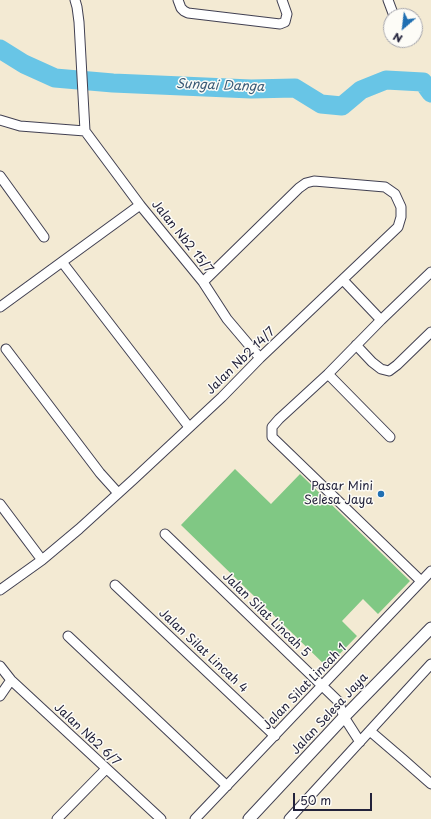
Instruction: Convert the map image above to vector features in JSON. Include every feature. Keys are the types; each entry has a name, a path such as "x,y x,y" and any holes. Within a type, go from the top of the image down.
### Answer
{"street":[{"path":"0,120 20,126 85,131 79,22 75,0"},
{"path":"178,0 181,8 188,13 280,24 285,22 287,14 282,0"},
{"name":"Jalan Nb2 15/7","path":"85,131 140,205 202,282 227,318 260,358"},
{"path":"0,176 44,237"},
{"name":"Jalan Nb2 14/7","path":"0,590 42,560 79,528 118,494 226,393 260,358 398,227 401,217 401,207 395,194 385,187 314,181 306,183 202,282"},
{"path":"0,307 140,205"},
{"path":"62,262 189,427"},
{"path":"421,581 272,437 272,427 431,272"},
{"path":"343,280 381,320"},
{"path":"356,345 372,362 381,369 389,371 431,332"},
{"path":"6,349 100,473 118,494"},
{"path":"328,374 390,437"},
{"path":"0,504 42,560"},
{"name":"Jalan Silat Lincah 5","path":"165,534 338,701 344,717 360,742"},
{"name":"Jalan Silat Lincah 1","path":"195,819 431,571"},
{"name":"Jalan Silat Lincah 4","path":"114,585 275,736"},
{"name":"Jalan Selesa Jaya","path":"249,819 344,717 431,628"},
{"path":"68,636 227,786"},
{"path":"289,819 431,664"},
{"name":"Jalan Nb2 6/7","path":"0,666 11,680 160,819"},
{"path":"0,696 11,680"},
{"path":"370,732 405,760 431,784"},
{"path":"57,819 106,769"}],"green space":[{"path":"235,469 271,504 300,474 410,581 378,614 363,599 342,621 357,636 327,667 181,525"}],"waterway":[{"name":"Sungai Danga","path":"0,49 24,64 55,78 113,83 251,89 295,88 321,104 342,106 361,90 386,80 423,82 431,93"}],"place":[{"name":"Pasar Mini Selesa Jaya","path":"381,494"}]}
